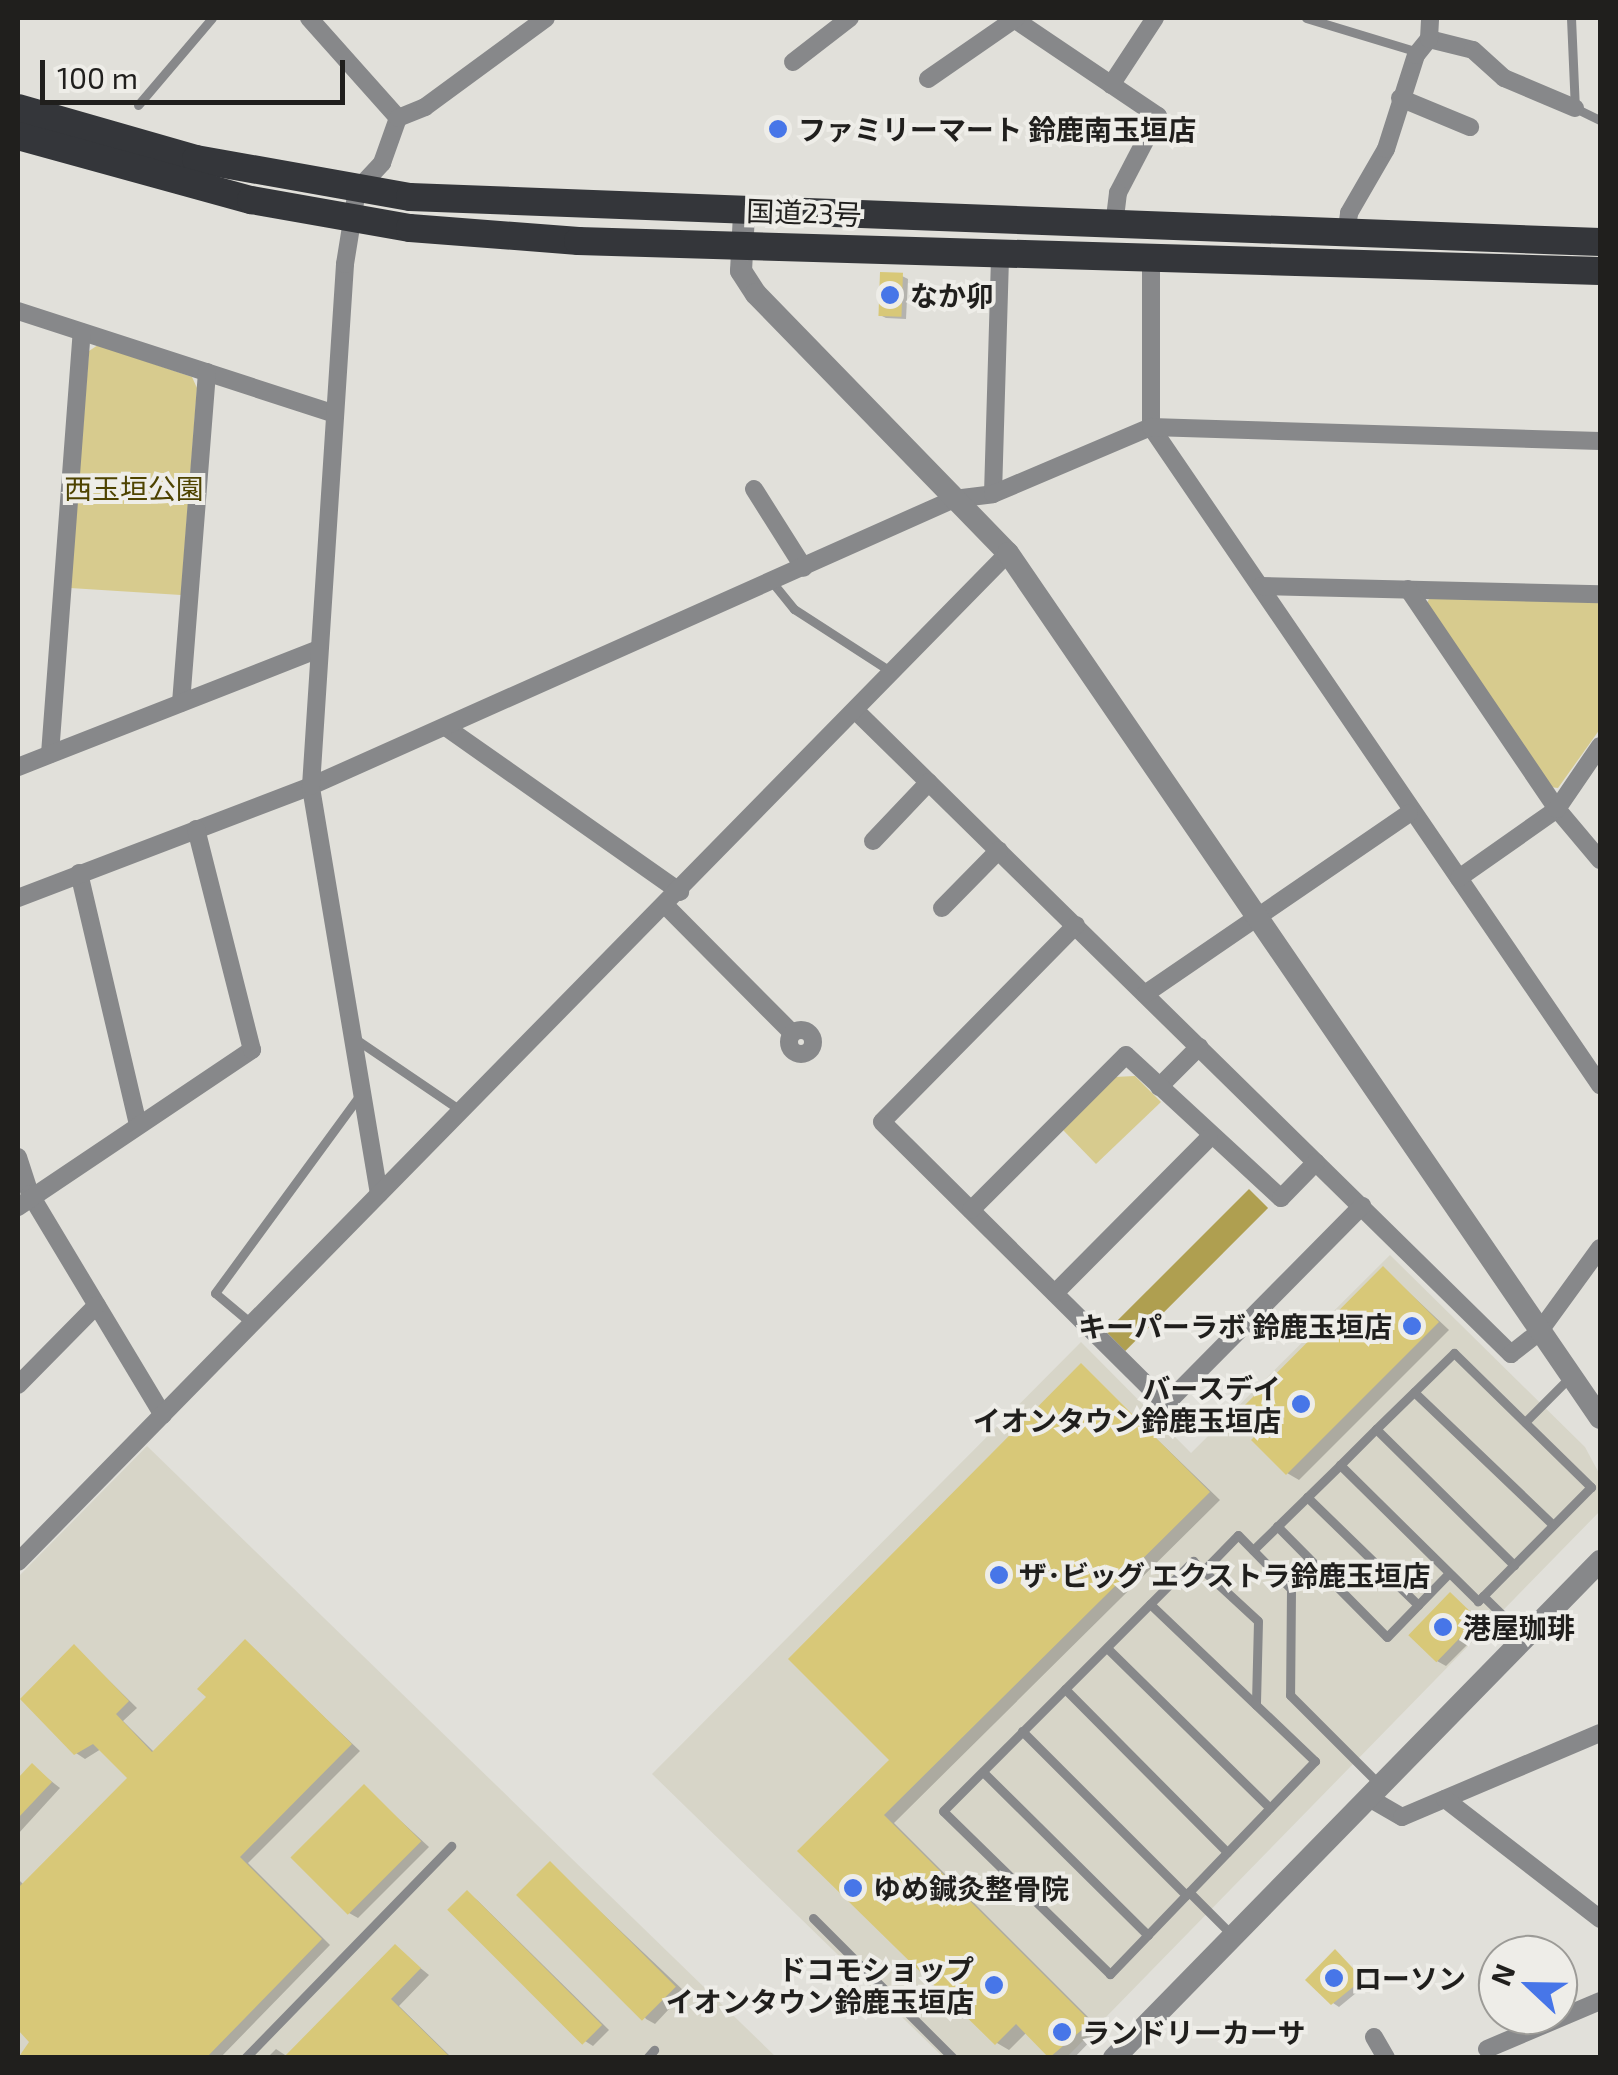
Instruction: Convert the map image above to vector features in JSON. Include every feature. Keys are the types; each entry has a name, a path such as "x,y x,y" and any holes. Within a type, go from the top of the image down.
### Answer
{"highway":[{"name":"国道23号","path":"18,108 126,142 357,190 744,214 1600,242"},
{"name":"国道23号","path":"18,136 169,180 354,219 578,241 1151,254 1600,271"}],"street":[{"path":"309,18 398,118"},
{"path":"379,1194 311,786 331,413 357,190 382,164 398,118 424,108 546,18"},
{"path":"792,62 850,18"},
{"path":"928,79 1014,18 1158,116 1118,193 1114,227"},
{"path":"1110,85 1155,18"},
{"path":"1346,235 1349,213 1386,149 1400,98 1424,46 1430,18"},
{"path":"1424,46 1473,50 1504,78 1575,108"},
{"path":"1400,98 1470,127"},
{"path":"744,214 742,271 756,294 1008,553 1261,914 1600,1418"},
{"path":"993,494 1000,251"},
{"path":"1151,254 1151,427 1409,812 1459,878 1600,1085"},
{"path":"18,312 331,413"},
{"path":"50,754 82,332"},
{"path":"182,703 207,372"},
{"path":"18,898 311,786 954,500 993,494 1151,427 1600,441"},
{"path":"754,489 804,568"},
{"path":"18,1562 680,892 1008,553"},
{"path":"1261,586 1600,594"},
{"path":"1408,589 1557,809 1600,860"},
{"path":"18,767 316,650"},
{"path":"856,712 1511,1354 1539,1332 1600,1248"},
{"path":"447,728 680,892"},
{"path":"1459,878 1557,809 1600,746"},
{"path":"872,841 929,782"},
{"path":"1145,994 1409,812"},
{"path":"24,1200 252,1050 196,829"},
{"path":"942,908 999,850"},
{"path":"78,874 138,1124"},
{"path":"666,906 792,1033"},
{"path":"1076,924 882,1122 1166,1404 1362,1206"},
{"path":"1159,1087 1200,1047"},
{"path":"972,1210 1126,1055 1209,1138"},
{"path":"1055,1293 1209,1138 1219,1138 1281,1198 1316,1162"},
{"path":"18,1157 24,1200 97,1304 163,1415"},
{"path":"18,1385 97,1304"},
{"path":"1121,2055 1600,1561"},
{"path":"1374,1792 1402,1816 1600,1733"},
{"path":"1445,1799 1600,1919"},
{"path":"1487,2049 1600,2001"},
{"path":"1374,2037 1386,2058"}],"lane":[{"path":"138,105 212,18"},
{"path":"1306,18 1424,46"},
{"path":"1571,18 1575,108 1600,120"},
{"path":"772,582 794,609 893,673"},
{"path":"354,1038 462,1111"},
{"path":"252,1324 215,1294 363,1092"},
{"path":"1253,1550 1454,1353 1590,1487 1478,1602 1340,1465"},
{"path":"1526,1422 1570,1376"},
{"path":"1414,1392 1553,1525"},
{"path":"1376,1429 1514,1565"},
{"path":"1307,1497 1418,1605"},
{"path":"1278,1526 1387,1637 1449,1573"},
{"path":"1203,1571 1238,1535 1291,1589 1290,1695 1374,1792"},
{"path":"1150,1604 1256,1705 1315,1761 1110,1974 944,1812 1022,1730 1193,1561 1258,1622 1256,1705"},
{"path":"1483,1596 1526,1638"},
{"path":"1106,1648 1270,1808"},
{"path":"1066,1689 1227,1852"},
{"path":"1022,1730 1234,1937"},
{"path":"983,1772 1148,1935"},
{"path":"244,2058 451,1846"},
{"path":"814,1918 954,2058"}],"shaded area":[{"path":"1249,1189 1268,1208 1125,1351 1106,1332"},
{"path":"1390,1255 1585,1447 1600,1475 1600,1511 1067,2057 943,2057 652,1774 1081,1342 1191,1453"},
{"path":"147,1446 776,2057 18,2058 18,1577"}],"green space":[{"name":"西玉垣公園","path":"98,345 192,377 197,388 181,595 70,588 89,351"},
{"path":"1431,595 1600,600 1600,729 1558,788 1550,787 1426,605"},
{"path":"1135,1076 1161,1102 1096,1164 1063,1130 1114,1077"}],"building":[{"name":"なか卯","path":"880,272 903,273 901,317 878,316"},
{"path":"1383,1266 1439,1322 1286,1475 1251,1440 1264,1427 1244,1406"},
{"name":"ザ･ビッグ エクストラ鈴鹿玉垣店","path":"1081,1363 1210,1492 884,1815 1091,2022 1049,2058 1016,2024 995,2045 797,1851 889,1760 788,1659"},
{"name":"港屋珈琲","path":"1450,1592 1478,1619 1436,1662 1408,1635"},
{"path":"245,1639 352,1744 240,1857 322,1939 206,2058 18,2058 29,2042 18,2030 18,1888 127,1778 93,1744 74,1755 20,1699 74,1644 129,1701 116,1714 152,1752 206,1697 197,1689"},
{"path":"32,1763 52,1782 18,1818 18,1778"},
{"path":"364,1784 421,1841 348,1915 290,1858"},
{"path":"550,1861 676,1987 642,2021 516,1895"},
{"path":"467,1890 602,2025 582,2045 447,1910"},
{"path":"395,1944 421,1968 391,1999 451,2058 283,2058"},
{"name":"ローソン","path":"1335,1949 1363,1979 1331,2005 1305,1980"}],"place":[{"name":"ファミリーマート 鈴鹿南玉垣店","path":"778,129"},
{"name":"なか卯","path":"890,295"},
{"name":"キーパーラボ 鈴鹿玉垣店","path":"1412,1326"},
{"name":"バースデイ イオンタウン鈴鹿玉垣店","path":"1301,1404"},
{"name":"ザ･ビッグ エクストラ鈴鹿玉垣店","path":"999,1575"},
{"name":"港屋珈琲","path":"1443,1627"},
{"name":"ゆめ鍼灸整骨院","path":"853,1888"},
{"name":"ローソン","path":"1334,1978"},
{"name":"ドコモショップ イオンタウン鈴鹿玉垣店","path":"994,1985"},
{"name":"ランドリーカーサ","path":"1062,2032"}]}
